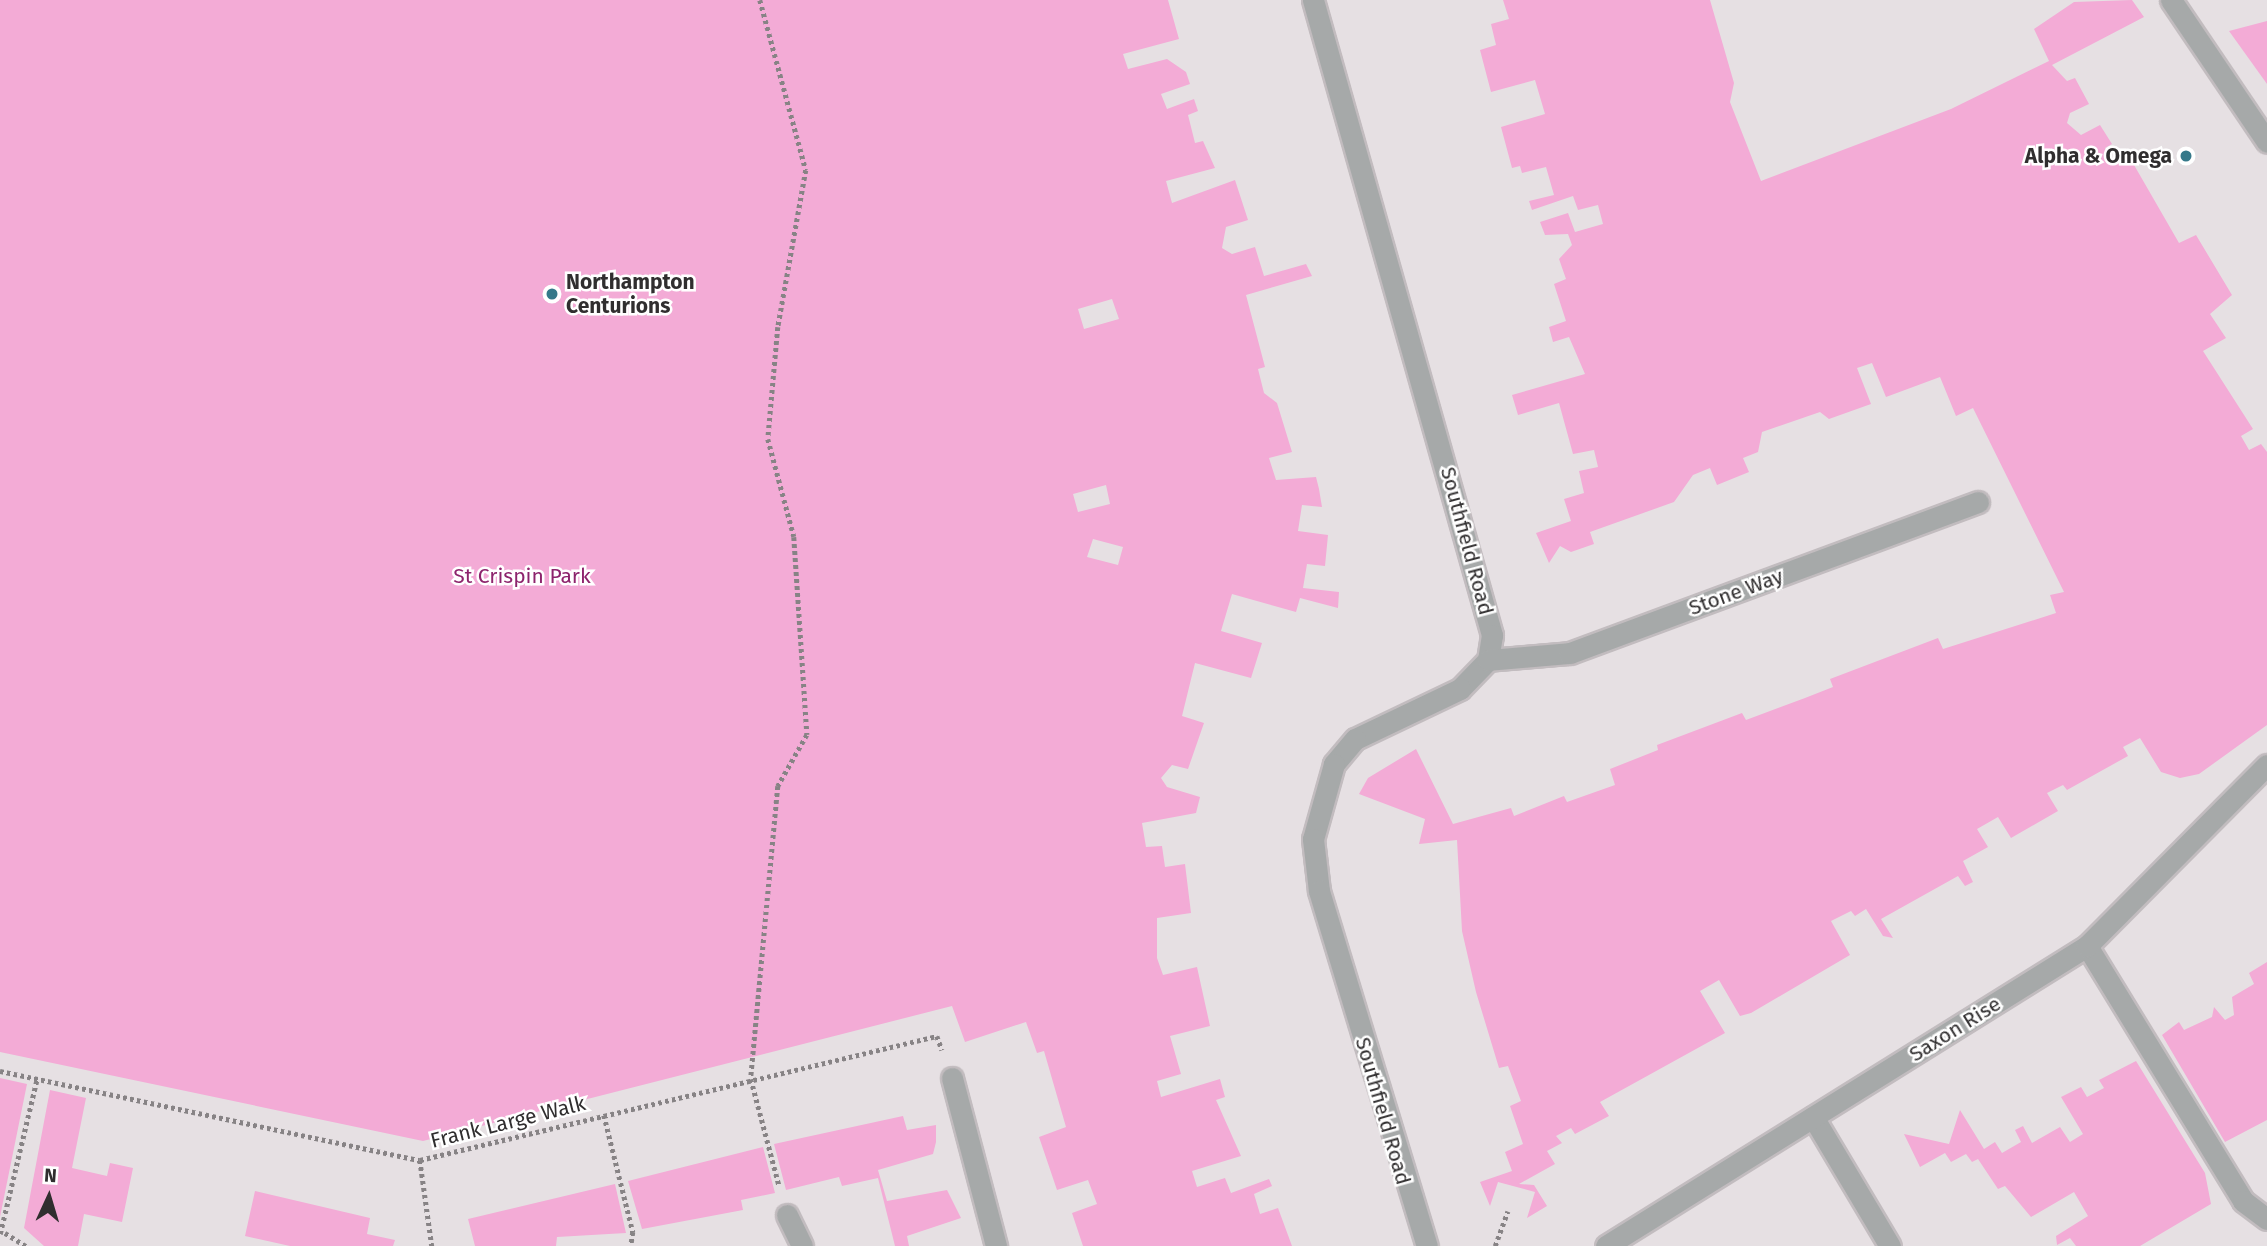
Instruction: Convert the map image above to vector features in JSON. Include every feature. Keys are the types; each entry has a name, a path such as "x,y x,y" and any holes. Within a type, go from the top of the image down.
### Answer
{"street":[{"name":"Southfield Road","path":"1313,0 1488,609 1488,660 1460,689 1355,738 1334,764 1313,839 1319,891 1427,1246"},
{"path":"2171,0 2267,142"},
{"name":"Stone Way","path":"1488,660 1570,653 1978,502"},
{"name":"Saxon Rise","path":"1606,1246 2087,946 2267,765"},
{"path":"2087,946 2243,1201 2267,1219"},
{"path":"952,1078 996,1246"},
{"path":"1813,1117 1890,1246"},
{"path":"787,1215 802,1246"}],"path":[{"path":"760,0 806,170 778,327 768,439 794,537 807,735 778,786 751,1079 787,1215"},
{"name":"Frank Large Walk","path":"0,1071 419,1160 937,1036 952,1078"},
{"path":"26,1246 3,1233 37,1079"},
{"path":"604,1115 633,1232 631,1246"},
{"path":"419,1160 432,1246"},
{"path":"1495,1246 1508,1212"}],"green space":[{"name":"St Crispin Park","path":"0,0 1168,0 1179,39 1123,54 1128,69 1167,59 1186,72 1190,84 1161,94 1167,109 1194,99 1198,111 1188,115 1195,143 1203,141 1215,168 1166,181 1172,203 1235,180 1248,220 1226,227 1222,248 1232,254 1255,247 1264,276 1306,264 1312,276 1246,295 1265,367 1258,369 1264,393 1277,403 1292,452 1269,458 1276,480 1316,477 1322,507 1302,505 1298,531 1328,535 1325,566 1307,564 1303,588 1339,592 1338,608 1300,598 1296,612 1232,594 1221,631 1262,643 1251,678 1195,663 1182,716 1204,723 1188,769 1172,765 1161,778 1167,787 1200,797 1196,813 1142,823 1146,847 1162,846 1165,867 1185,864 1191,913 1157,918 1157,958 1163,975 1197,967 1210,1026 1170,1036 1181,1074 1157,1081 1161,1097 1220,1079 1225,1097 1216,1100 1241,1156 1192,1171 1197,1187 1225,1178 1231,1193 1269,1179 1272,1186 1254,1194 1260,1214 1278,1208 1292,1246 1083,1246 1072,1213 1097,1204 1088,1180 1057,1190 1039,1137 1066,1127 1044,1051 1037,1053 1026,1022 965,1042 952,1006 423,1141 0,1052","holes":["1112,299 1119,319 1084,329 1078,309","1106,485 1110,504 1078,512 1073,494","1093,539 1123,547 1118,565 1087,557"]},
{"path":"1503,0 1710,0 1734,83 1730,102 1761,181 1951,109 2049,61 2034,29 2074,2 2132,0 2144,17 2052,65 2067,81 2075,78 2089,104 2070,113 2067,123 2081,135 2100,125 2112,144 2105,148 2113,165 2130,158 2179,243 2196,235 2232,295 2210,314 2226,338 2203,351 2253,429 2241,436 2249,450 2261,444 2267,452 2267,725 2199,774 2180,778 2161,772 2140,738 2123,747 2128,756 2067,790 2063,785 2047,793 2058,811 2011,838 1998,817 1977,829 1988,847 1963,861 1973,882 1965,886 1958,876 1881,919 1893,938 1883,936 1866,909 1855,916 1851,911 1831,921 1850,955 1751,1013 1740,1016 1719,980 1700,991 1725,1033 1600,1102 1609,1116 1575,1134 1571,1128 1556,1136 1562,1143 1547,1151 1555,1164 1519,1184 1534,1185 1547,1206 1527,1218 1535,1192 1498,1182 1490,1206 1480,1182 1512,1171 1505,1152 1523,1144 1510,1106 1521,1101 1508,1066 1499,1068 1476,992 1462,931 1457,840 1419,844 1425,819 1359,794 1368,778 1416,749 1453,824 1511,808 1514,816 1564,796 1567,802 1615,785 1610,769 1658,750 1657,745 1742,713 1746,720 1805,698 1833,687 1830,679 1938,638 1943,649 2056,613 2050,595 2064,592 1973,408 1956,416 1940,377 1886,397 1872,363 1857,368 1871,404 1829,419 1820,412 1762,432 1758,452 1743,458 1749,472 1717,485 1710,468 1693,475 1674,502 1590,532 1594,544 1571,552 1560,546 1549,563 1536,533 1571,521 1564,499 1584,493 1579,471 1598,467 1594,450 1573,454 1559,403 1518,415 1512,395 1585,374 1569,337 1553,342 1549,327 1566,321 1554,284 1566,279 1559,259 1572,245 1568,234 1545,235 1540,222 1568,213 1575,232 1603,224 1598,205 1578,210 1573,196 1532,210 1529,201 1554,195 1546,167 1522,173 1520,166 1512,168 1501,127 1545,114 1535,80 1491,92 1480,50 1496,45 1491,24 1509,19"},
{"path":"2267,21 2267,84 2229,31"},
{"path":"2267,962 2267,1120 2225,1142 2162,1035 2179,1022 2184,1030 2212,1017 2214,1007 2225,1020 2234,1015 2232,997 2254,984 2249,973"},
{"path":"2136,1061 2205,1173 2211,1204 2140,1246 2076,1246 2070,1238 2057,1245 2056,1236 2088,1216 2074,1192 2031,1217 2005,1186 1998,1189 1978,1159 1972,1162 1966,1154 1951,1162 1945,1153 1920,1167 1904,1134 1949,1144 1960,1110 1984,1149 1995,1142 2002,1153 2021,1142 2015,1130 2023,1126 2032,1143 2060,1127 2070,1142 2083,1134 2061,1097 2081,1087 2087,1097 2104,1088 2099,1080"},
{"path":"0,1078 27,1084 0,1217"},
{"path":"50,1090 86,1098 72,1168 107,1176 110,1163 133,1168 122,1222 84,1214 78,1246 44,1246 24,1228"},
{"path":"903,1116 907,1130 936,1125 936,1142 933,1154 878,1170 887,1201 947,1190 961,1218 907,1236 909,1246 895,1246 878,1178 842,1186 839,1177 786,1190 774,1144"},
{"path":"763,1147 775,1193 741,1200 743,1210 642,1229 628,1181"},
{"path":"615,1184 626,1233 557,1237 556,1246 475,1246 468,1219"},
{"path":"255,1191 370,1218 367,1234 395,1240 393,1246 290,1246 245,1236"}],"place":[{"name":"Alpha & Omega","path":"2186,156"},
{"name":"Northampton Centurions","path":"552,294"}]}
